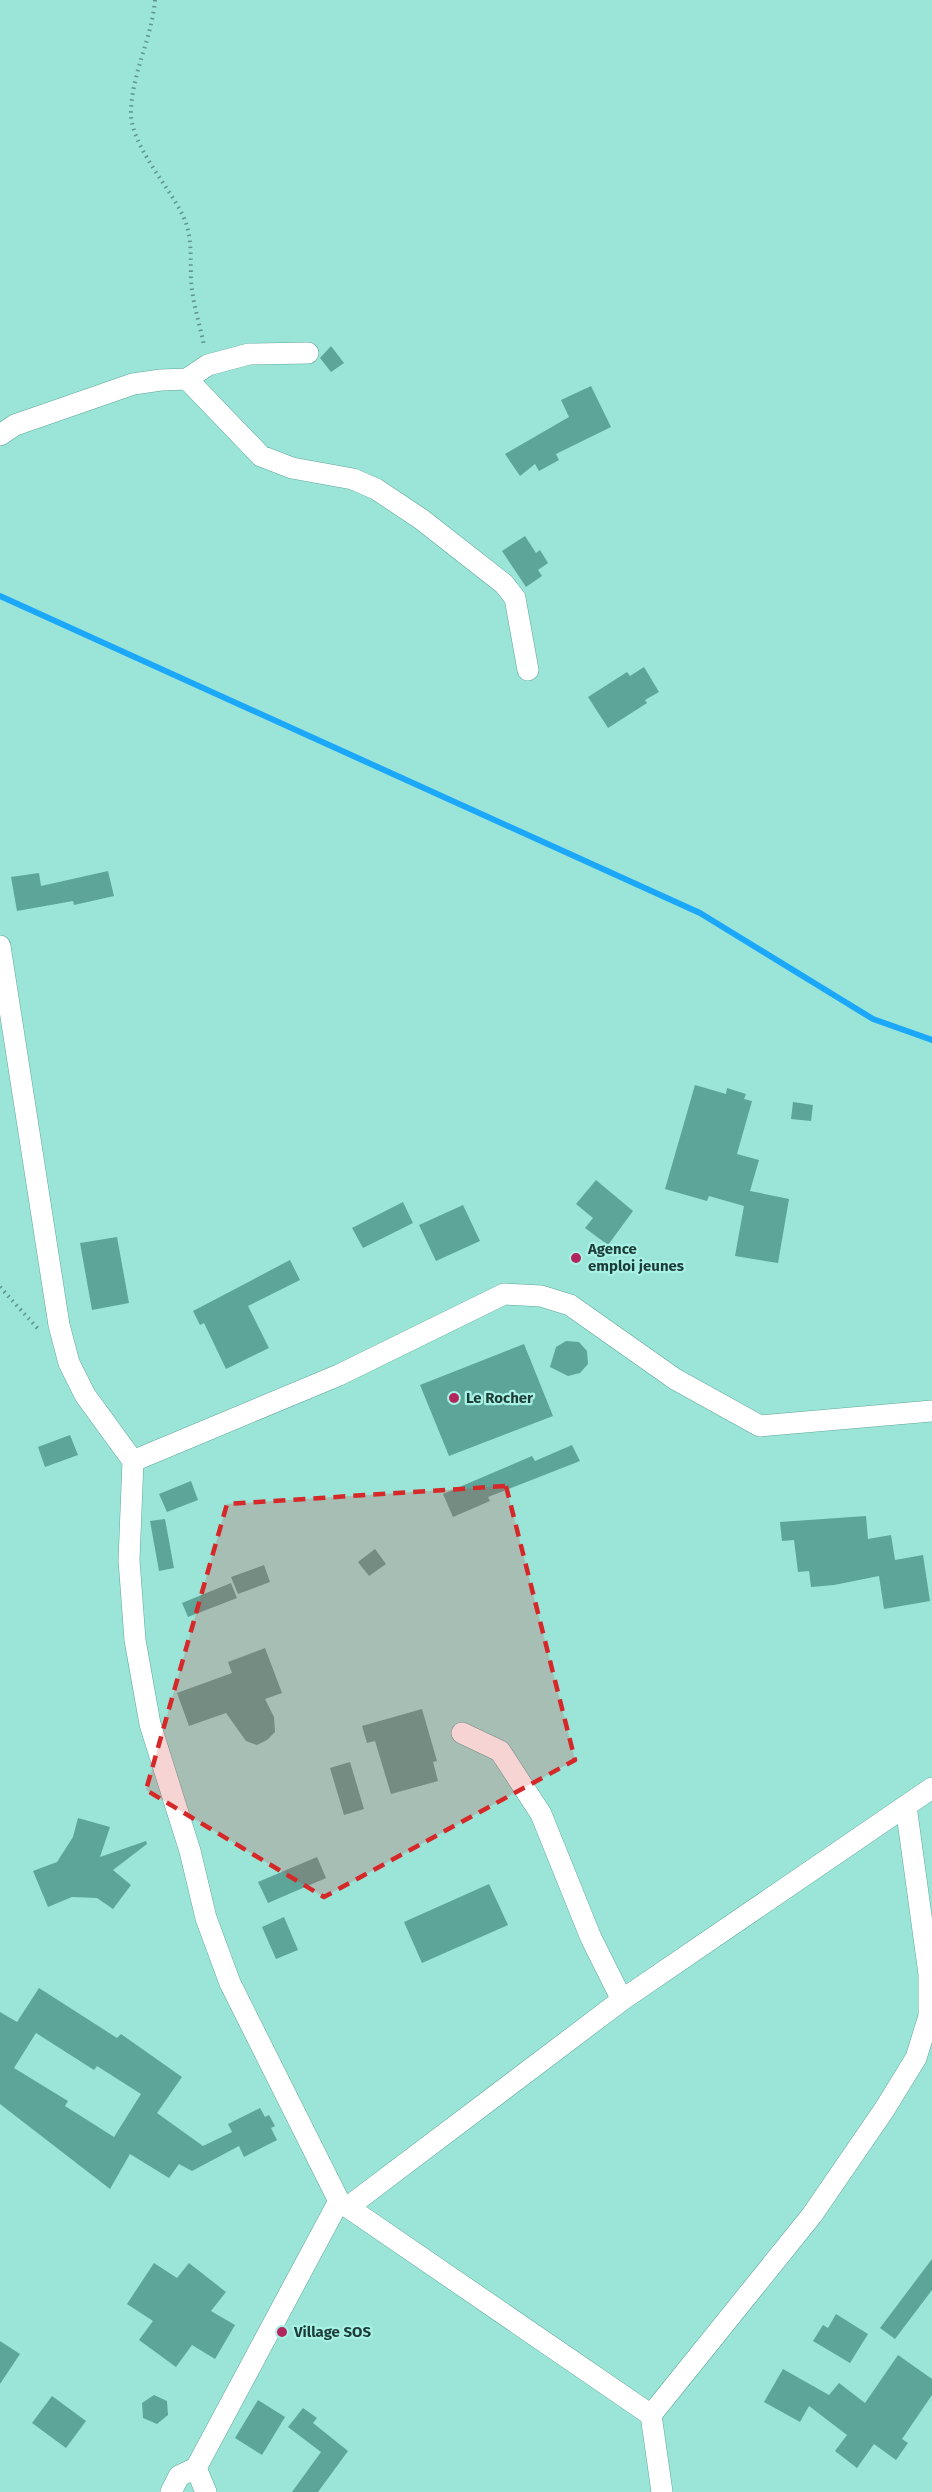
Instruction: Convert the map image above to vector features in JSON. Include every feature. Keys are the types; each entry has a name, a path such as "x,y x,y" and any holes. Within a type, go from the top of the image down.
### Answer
{"street":[{"path":"0,435 15,425 133,384 187,379 208,365 249,354 308,353"},
{"path":"187,379 261,456 292,468 353,479 376,489 421,519 504,584 515,598 528,670"},
{"path":"0,946 58,1324 69,1362 85,1395 133,1461 129,1560 135,1640 150,1724 190,1851 206,1918 230,1983 344,2204 651,2415"},
{"path":"133,1461 339,1375 504,1294 542,1296 570,1305 675,1379 760,1426 932,1411"},
{"path":"462,1733 500,1751 541,1814 591,1938 622,2000"},
{"path":"171,2492 179,2476 196,2468 344,2204 622,2000 932,1788"},
{"path":"662,2492 651,2415 813,2215 916,2058 929,2016 929,1974 906,1806"},
{"path":"196,2468 206,2492"}],"path":[{"path":"155,0 154,21 133,88 131,113 138,141 184,217 190,237 193,299 208,365"},
{"path":"0,1287 46,1337"}],"highlighted area":[{"path":"506,1486 575,1760 324,1897 146,1790 227,1504"}],"building":[{"path":"331,346 344,363 331,372 320,358"},
{"path":"591,386 611,427 556,454 559,460 539,471 535,464 520,476 505,454 569,417 561,400"},
{"path":"525,536 536,553 540,550 548,563 538,570 542,576 526,587 502,551"},
{"path":"644,667 659,692 645,700 647,703 608,728 588,697 627,672 630,676"},
{"path":"108,871 114,896 74,905 73,901 17,911 11,877 39,873 41,886"},
{"path":"695,1085 726,1094 727,1088 746,1094 744,1099 752,1101 737,1154 759,1160 750,1191 789,1199 778,1263 735,1256 744,1206 709,1196 707,1201 665,1189"},
{"path":"793,1102 813,1105 811,1121 791,1119"},
{"path":"596,1180 633,1211 608,1245 585,1228 593,1218 576,1204"},
{"path":"403,1202 413,1223 363,1248 352,1228"},
{"path":"463,1205 480,1241 436,1261 419,1225"},
{"path":"117,1237 129,1303 92,1310 80,1243"},
{"path":"290,1260 300,1280 248,1306 269,1348 226,1369 204,1323 200,1325 193,1311"},
{"path":"566,1341 579,1342 587,1351 588,1364 580,1373 568,1376 550,1367 556,1347"},
{"name":"Le Rocher","path":"524,1344 553,1416 449,1456 420,1385"},
{"path":"70,1435 78,1455 45,1467 38,1447"},
{"path":"572,1445 580,1461 488,1497 490,1501 453,1517 443,1494 532,1456 535,1461"},
{"path":"191,1481 198,1500 167,1512 159,1494"},
{"path":"866,1516 868,1539 891,1535 895,1560 923,1555 930,1601 884,1609 879,1576 811,1587 809,1571 798,1572 794,1540 782,1541 780,1522"},
{"path":"165,1519 174,1568 159,1571 150,1521"},
{"path":"375,1549 386,1564 369,1576 358,1562"},
{"path":"264,1565 270,1582 238,1594 231,1577"},
{"path":"231,1583 237,1598 188,1617 182,1603"},
{"path":"265,1648 282,1693 265,1699 274,1717 275,1732 267,1740 257,1745 246,1741 226,1713 189,1726 177,1693 232,1673 228,1662"},
{"path":"422,1709 437,1761 433,1762 438,1781 391,1794 375,1741 367,1743 362,1726"},
{"path":"350,1762 364,1809 344,1815 330,1768"},
{"path":"78,1818 110,1827 100,1857 146,1841 147,1844 113,1870 131,1885 113,1909 97,1898 72,1897 48,1907 33,1871 57,1862 73,1837"},
{"path":"317,1857 326,1878 268,1903 258,1882"},
{"path":"489,1884 508,1925 422,1963 404,1922"},
{"path":"284,1917 298,1950 276,1959 262,1927"},
{"path":"39,1988 117,2038 121,2034 182,2077 157,2113 203,2146 232,2132 228,2124 260,2108 265,2117 269,2115 275,2126 271,2128 277,2140 244,2157 239,2146 192,2171 179,2164 169,2178 130,2154 110,2189 0,2104 0,2012 17,2022","holes":["36,2033 94,2070 97,2066 141,2094 114,2137 65,2106 68,2101 14,2068"]},
{"path":"932,2259 932,2290 895,2339 880,2328"},
{"path":"154,2263 177,2278 189,2263 226,2292 211,2311 235,2325 215,2359 192,2345 176,2367 139,2340 153,2321 127,2304"},
{"path":"836,2314 868,2334 850,2363 813,2341 823,2325 828,2328"},
{"path":"0,2341 20,2354 0,2384"},
{"path":"898,2355 932,2379 932,2395 902,2439 908,2443 896,2460 874,2444 857,2468 835,2451 847,2435 809,2406 800,2422 764,2402 783,2369 829,2395 839,2383 865,2403"},
{"path":"154,2395 167,2401 168,2415 157,2424 143,2418 142,2403"},
{"path":"52,2396 86,2421 66,2448 32,2423"},
{"path":"258,2400 285,2417 262,2455 235,2438"},
{"path":"303,2408 317,2418 313,2423 348,2451 318,2492 292,2492 321,2452 288,2427"}],"waterway":[{"path":"0,596 700,913 873,1019 932,1040"}],"place":[{"name":"Agence emploi jeunes","path":"576,1258"},
{"name":"Le Rocher","path":"454,1398"},
{"name":"Village SOS","path":"282,2332"}]}
